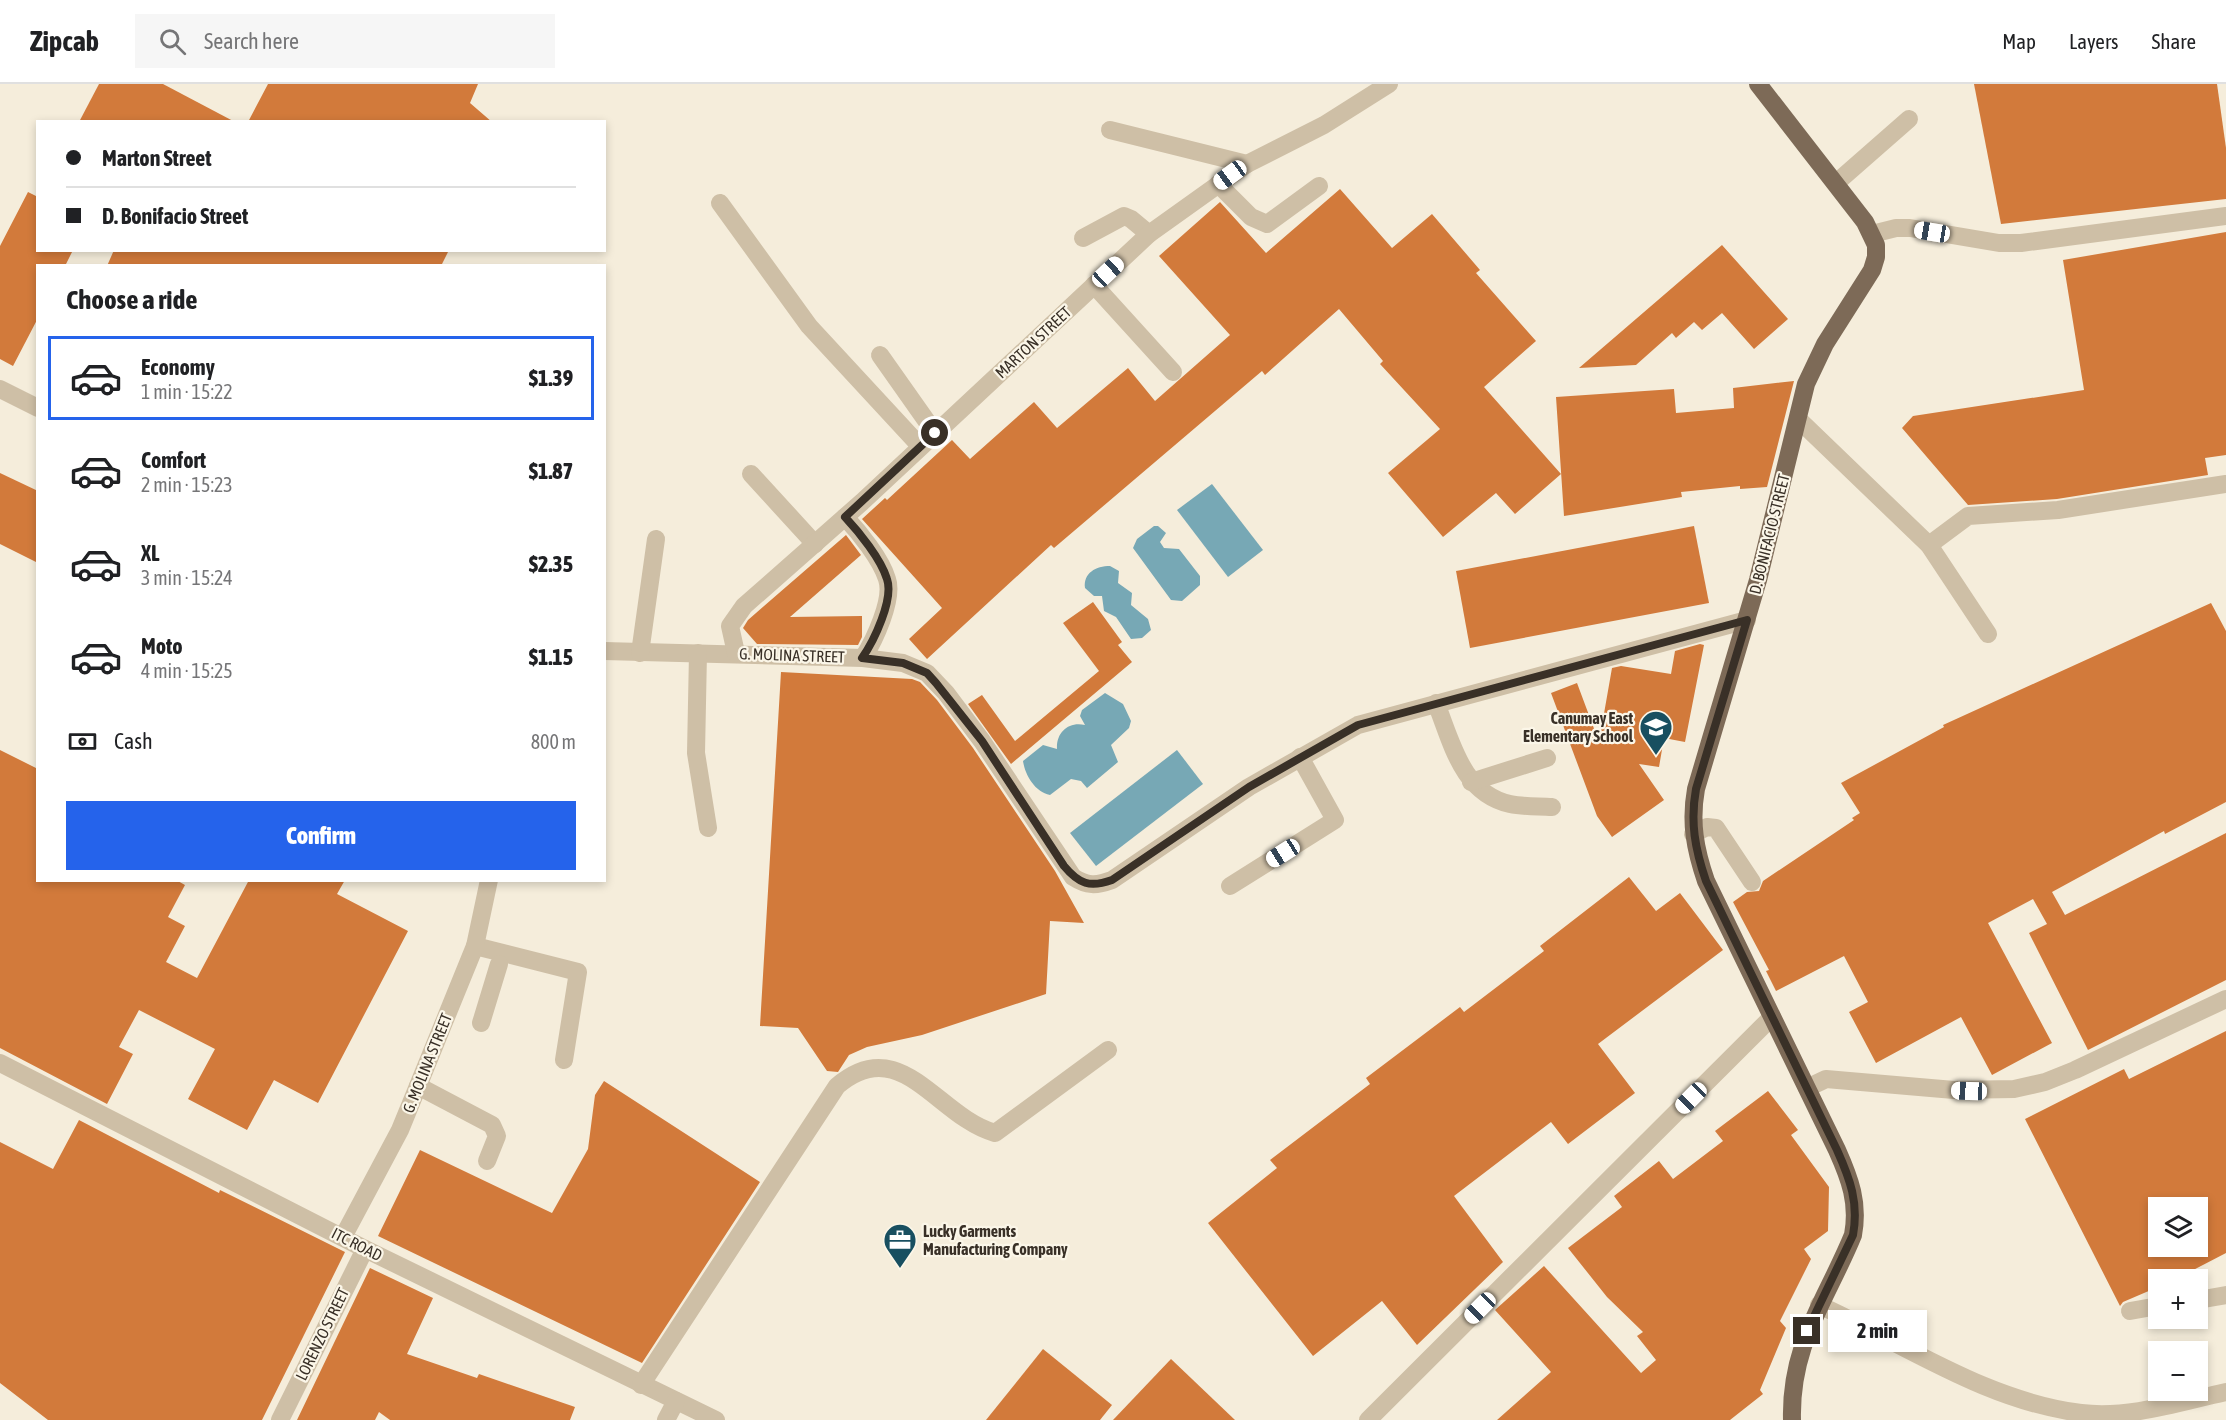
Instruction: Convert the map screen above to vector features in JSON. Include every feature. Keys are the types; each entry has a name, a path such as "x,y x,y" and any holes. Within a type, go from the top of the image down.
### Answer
{"main road":[{"path":"1758,84 1836,183 1872,234"},
{"name":"D. BONIFACIO STREET","path":"1792,1420 1793,1381 1798,1355 1853,1235 1856,1206 1848,1175 1706,881 1693,834 1692,812 1696,789 1747,620 1806,384 1816,360 1872,270 1876,257 1872,234"}],"street":[{"name":"MARTON STREET","path":"736,653 730,626 735,617 1149,234 1247,164 1324,125 1383,86"},
{"path":"1836,183 1909,119"},
{"path":"1110,130 1247,164"},
{"path":"1218,184 1251,217 1267,224 1319,186"},
{"path":"720,203 809,326 920,447"},
{"path":"1083,238 1124,216 1149,234"},
{"path":"1872,234 1896,228 1910,228 1999,243 2021,243 2226,216"},
{"path":"1094,285 1173,372"},
{"path":"880,355 935,433"},
{"path":"0,389 36,407"},
{"path":"1798,419 1929,545 1988,634"},
{"path":"751,474 814,544"},
{"path":"1929,545 1968,516 2058,510 2226,484"},
{"path":"845,517 860,533 888,580 884,611 872,644 862,658"},
{"path":"640,653 656,539"},
{"name":"G. MOLINA STREET","path":"606,651 862,658 903,663 927,673 951,698 976,733 1064,866 1073,877 1085,885 1098,885 1112,880 1268,770 1300,757 1358,725 1747,620"},
{"path":"698,653 696,753 708,828"},
{"path":"1436,703 1471,782 1509,804 1552,807"},
{"path":"1230,886 1335,820 1300,757"},
{"path":"1471,782 1547,758"},
{"path":"1693,834 1707,827 1716,828 1752,882"},
{"name":"G. MOLINA STREET","path":"343,1237 400,1130 473,952 489,882"},
{"path":"473,952 500,964 524,969"},
{"path":"473,952 578,972 564,1059"},
{"path":"481,1023 500,964"},
{"path":"1807,1088 1826,1079 1984,1091 2045,1082 2226,999"},
{"path":"1368,1420 1773,1017"},
{"path":"641,1385 837,1086 852,1073 867,1067 890,1068 906,1074 968,1120 982,1129 995,1132 1108,1050"},
{"name":"ITC ROAD","path":"0,1063 365,1249 716,1420"},
{"path":"418,1086 492,1125 497,1136 487,1161"},
{"name":"LORENZO STREET","path":"280,1420 365,1249"},
{"path":"2208,1298 2226,1295"},
{"path":"1819,1305 1979,1386 2073,1411 2128,1412 2226,1392"},
{"path":"2130,1311 2148,1308"},
{"path":"666,1420 675,1401"}],"water":[{"path":"1212,484 1263,550 1228,577 1177,510"},
{"path":"1154,526 1158,526 1166,533 1160,542 1164,548 1179,549 1200,576 1200,585 1182,601 1171,600 1133,548 1137,539"},
{"path":"1110,566 1119,571 1118,583 1132,593 1131,605 1148,619 1151,630 1142,638 1131,639 1116,617 1104,611 1102,596 1094,596 1085,588 1088,574 1100,567"},
{"path":"1105,693 1123,704 1131,721 1129,728 1111,745 1118,762 1087,788 1081,781 1071,779 1050,795 1035,787 1028,777 1023,761 1043,745 1057,749 1061,733 1069,726 1085,725 1080,716 1082,710"},
{"path":"1177,750 1203,784 1096,866 1070,833"}],"building":[{"path":"99,84 163,84 231,120 80,120"},
{"path":"268,84 478,84 470,103 490,120 249,120"},
{"path":"1974,84 2217,84 2226,148 2226,199 2001,224"},
{"path":"1340,189 1392,248 1432,214 1480,270 1476,273 1536,341 1484,387 1561,474 1515,514 1496,493 1443,537 1388,473 1440,429 1380,364 1383,361 1339,309 1265,375 1262,371 1054,548 1051,545 927,659 909,639 942,608 862,519 885,498 887,500 952,440 970,459 1034,402 1057,428 1128,368 1155,401 1230,335 1159,256 1220,202 1266,253"},
{"path":"28,192 36,196 36,252 72,252 66,264 36,264 36,322 13,366 0,359 0,246"},
{"path":"2226,232 2226,455 2205,458 2208,475 2057,499 1968,505 1902,428 1913,416 2084,390 2063,260"},
{"path":"1722,245 1788,319 1754,349 1722,313 1702,330 1694,322 1676,338 1672,333 1636,365 1579,368"},
{"path":"113,252 448,252 442,264 108,264"},
{"path":"1794,381 1767,487 1740,489 1740,486 1681,492 1682,497 1564,516 1556,397 1674,389 1676,413 1734,408 1733,388"},
{"path":"0,473 36,490 36,562 0,544"},
{"path":"1694,526 1709,603 1470,648 1456,571"},
{"path":"846,535 861,555 790,617 862,616 862,637 858,645 757,644 743,628 748,620"},
{"path":"1093,602 1122,642 1118,645 1132,662 1011,764 968,704 982,695 1015,741 1099,671 1063,623"},
{"path":"2211,603 2226,631 2226,802 2165,834 2164,831 2052,892 2065,915 2226,833 2226,980 2088,1050 2029,933 2047,924 2033,899 1988,923 2052,1043 1992,1075 1961,1017 1876,1063 1849,1012 1868,1002 1844,956 1776,991 1766,971 1769,970 1733,902 1747,892 1759,891 1763,881 1854,820 1852,818 1860,813 1841,783 1944,727 1943,725"},
{"path":"1704,645 1685,742 1664,738 1659,767 1639,764 1664,800 1612,837 1597,816 1551,693 1577,683 1599,742 1612,668 1621,666 1671,674 1675,651"},
{"path":"781,672 912,679 920,682 937,700 973,748 1055,871 1084,923 1050,921 1046,994 922,1035 867,1047 849,1055 838,1072 827,1071 798,1028 760,1026"},
{"path":"0,750 36,768 36,882 180,882 185,885 168,917 185,926 166,962 197,978 248,882 344,882 337,894 408,931 318,1103 274,1080 247,1130 188,1099 215,1049 139,1010 119,1047 133,1054 107,1104 0,1048"},
{"path":"1629,877 1656,911 1680,893 1723,950 1598,1044 1635,1093 1568,1144 1551,1122 1454,1196 1503,1262 1417,1345 1382,1301 1313,1356 1208,1223 1277,1168 1270,1160 1370,1084 1366,1078 1460,1007 1464,1012 1544,951 1540,946"},
{"path":"2226,1031 2226,1253 2195,1269 2148,1269 2148,1291 2123,1302 2120,1306 2025,1119 2124,1069 2129,1079"},
{"path":"604,1081 760,1182 642,1363 378,1236 420,1150 552,1213 588,1149 595,1095"},
{"path":"1768,1091 1798,1130 1791,1135 1829,1187 1828,1231 1804,1249 1811,1259 1780,1321 1786,1328 1760,1390 1763,1394 1730,1420 1497,1420 1551,1372 1495,1310 1544,1266 1641,1373 1656,1360 1637,1336 1643,1332 1607,1297 1568,1248 1622,1207 1614,1196 1659,1161 1673,1179 1723,1141 1715,1131"},
{"path":"79,1120 219,1193 220,1190 345,1252 262,1420 48,1420 0,1383 0,1142 53,1169"},
{"path":"370,1268 433,1298 407,1354 477,1378 479,1374 575,1407 570,1420 390,1420 379,1412 375,1420 297,1420"},
{"path":"1043,1349 1112,1405 1100,1420 986,1420"},
{"path":"1171,1359 1235,1420 1113,1420"}],"place":[{"name":"Canumay East Elementary School","path":"1656,756"},
{"name":"Lucky Garments Manufacturing Company","path":"900,1269"}],"route":[{"path":"935,433 845,517 860,533 888,580 884,611 872,644 862,658 903,663 927,673 951,698 982,741 1064,866 1073,877 1085,885 1098,885 1112,880 1249,787 1358,725 1747,620 1696,789 1692,812 1693,834 1706,881 1837,1150 1854,1192 1856,1220 1853,1235 1807,1331"}]}
